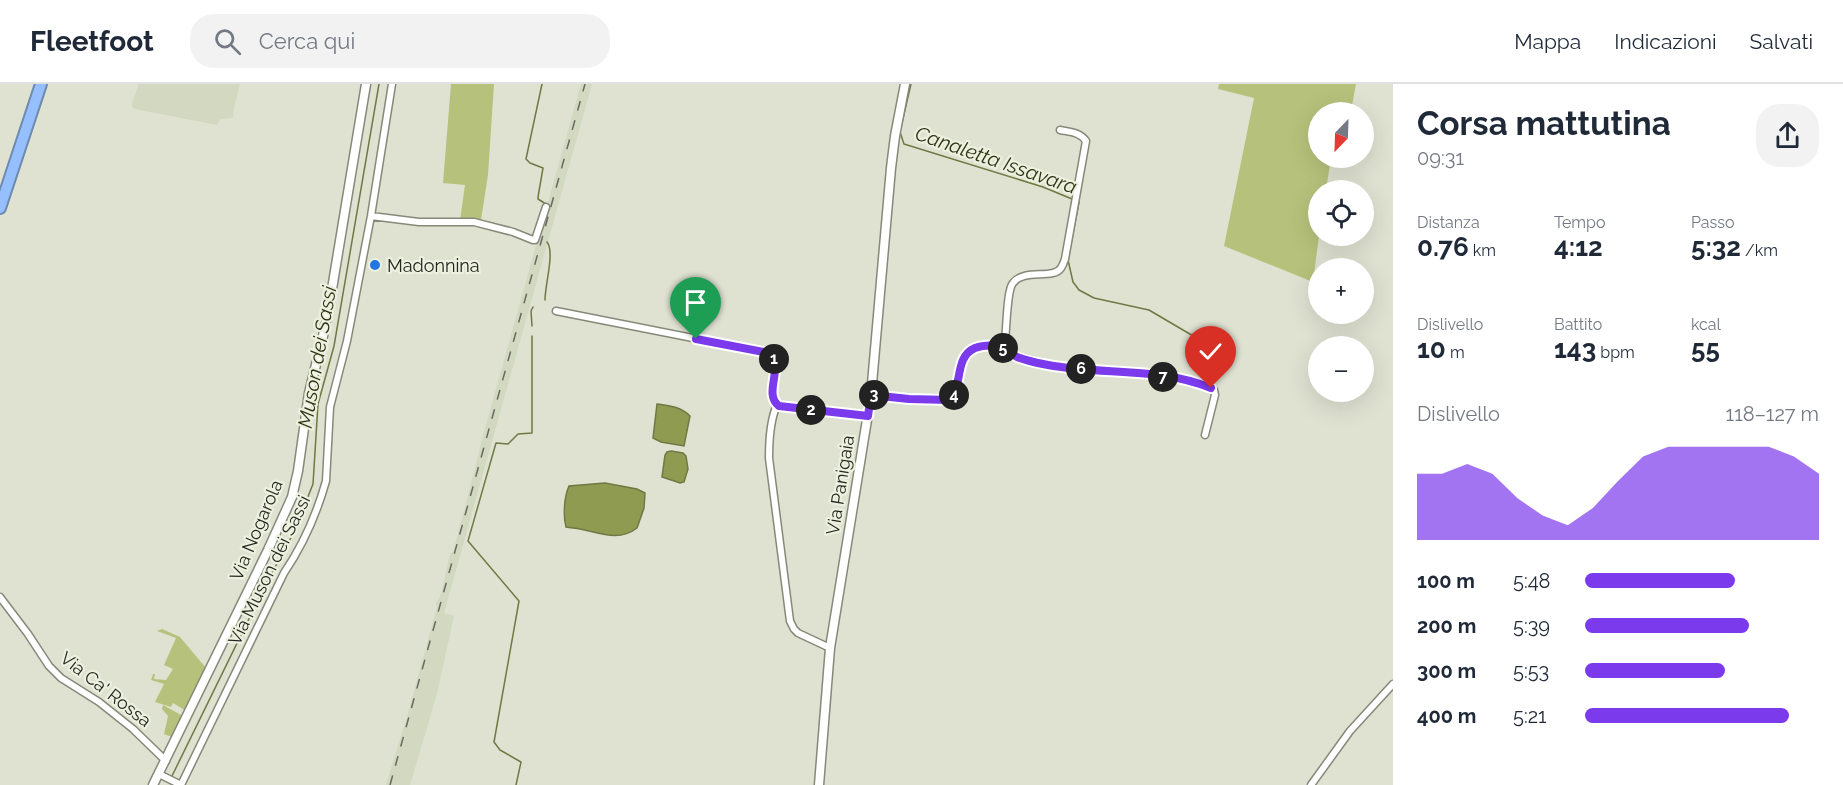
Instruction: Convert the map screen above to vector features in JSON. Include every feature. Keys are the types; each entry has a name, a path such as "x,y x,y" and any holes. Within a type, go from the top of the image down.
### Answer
{"highway":[{"path":"0,208 41,84"}],"street":[{"name":"Via Nogarola","path":"166,761 292,497 309,393 332,289 366,84"},
{"name":"Via Muson dei Sassi","path":"180,784 284,573 299,551 323,492 326,481 330,407 347,341 371,216 392,84"},
{"name":"Via Panigaia","path":"819,785 830,648 871,395 891,168 906,84"},
{"path":"1004,348 1009,292 1013,282 1024,275 1056,272 1061,268 1065,259 1086,141 1078,133 1060,130"},
{"path":"371,216 419,222 474,222 535,240 546,207"},
{"path":"556,311 768,353 775,361 773,398 777,405"},
{"path":"871,395 950,400 955,392 963,361 970,351 992,346 1004,348 1017,356 1045,364 1170,378 1211,388 1215,395 1205,435"},
{"path":"777,405 868,416"},
{"path":"777,405 770,439 769,458 790,621 798,633 830,648"},
{"name":"Via Ca' Rossa","path":"0,597 49,666 61,678 99,702 133,729 166,761"},
{"path":"1311,785 1350,730 1393,684"},
{"path":"153,785 166,761"},
{"path":"160,775 180,784"}],"shaded area":[{"path":"139,84 240,84 233,118 220,119 217,125 135,109 132,103"},
{"path":"451,84 494,84 488,175 481,220 460,220 465,185 443,183"},
{"path":"581,84 592,84 444,613 454,616 437,694 410,785 386,785 408,713 437,607 436,603 441,594 450,554 453,552"},
{"path":"1219,84 1356,84 1353,102 1308,102 1308,168 1329,168 1328,180 1308,180 1308,246 1318,246 1316,258 1308,258 1308,280 1224,246 1254,98 1218,89"},
{"path":"657,404 678,408 690,416 684,446 661,442 653,438"},
{"path":"671,451 683,453 686,456 688,469 684,482 680,483 662,477 665,455"},
{"path":"605,483 637,489 645,493 644,508 637,528 616,536 566,527 564,506 569,486"},
{"path":"162,629 180,637 206,668 186,711 173,703 171,707 155,702 164,684 151,680 155,674 154,679 166,680 173,669 164,665 176,638 157,631"},
{"path":"163,705 183,716 172,737 164,734 168,716 162,709"}],"waterway":[{"name":"Muson dei Sassi","path":"172,776 294,532 313,484 318,404 334,346 379,84"},
{"path":"542,84 526,159 543,168 538,199 546,204"},
{"name":"Canaletta Issavara","path":"901,127 911,84"},
{"name":"Canaletta Issavara","path":"900,132 904,144 1043,187 1072,199"},
{"name":"Canaletta Issavara","path":"1077,201 1079,202 1068,260 1073,282 1079,290 1094,298 1149,310 1217,350 1211,384"},
{"path":"545,300 550,261 547,242"},
{"path":"532,326 533,307"},
{"path":"516,785 521,762 500,750 494,742 519,601 468,541 496,443 508,444 518,434 532,433 532,336"}],"railway":[{"path":"390,785 585,84"}],"place":[{"name":"Madonnina","path":"375,265"}],"route":[{"path":"696,339 771,355 776,365 773,398 779,406 868,416 871,395 950,400 955,392 960,367 965,356 975,348 992,346 1001,346 1010,353 1038,363 1155,375 1211,388"}]}
